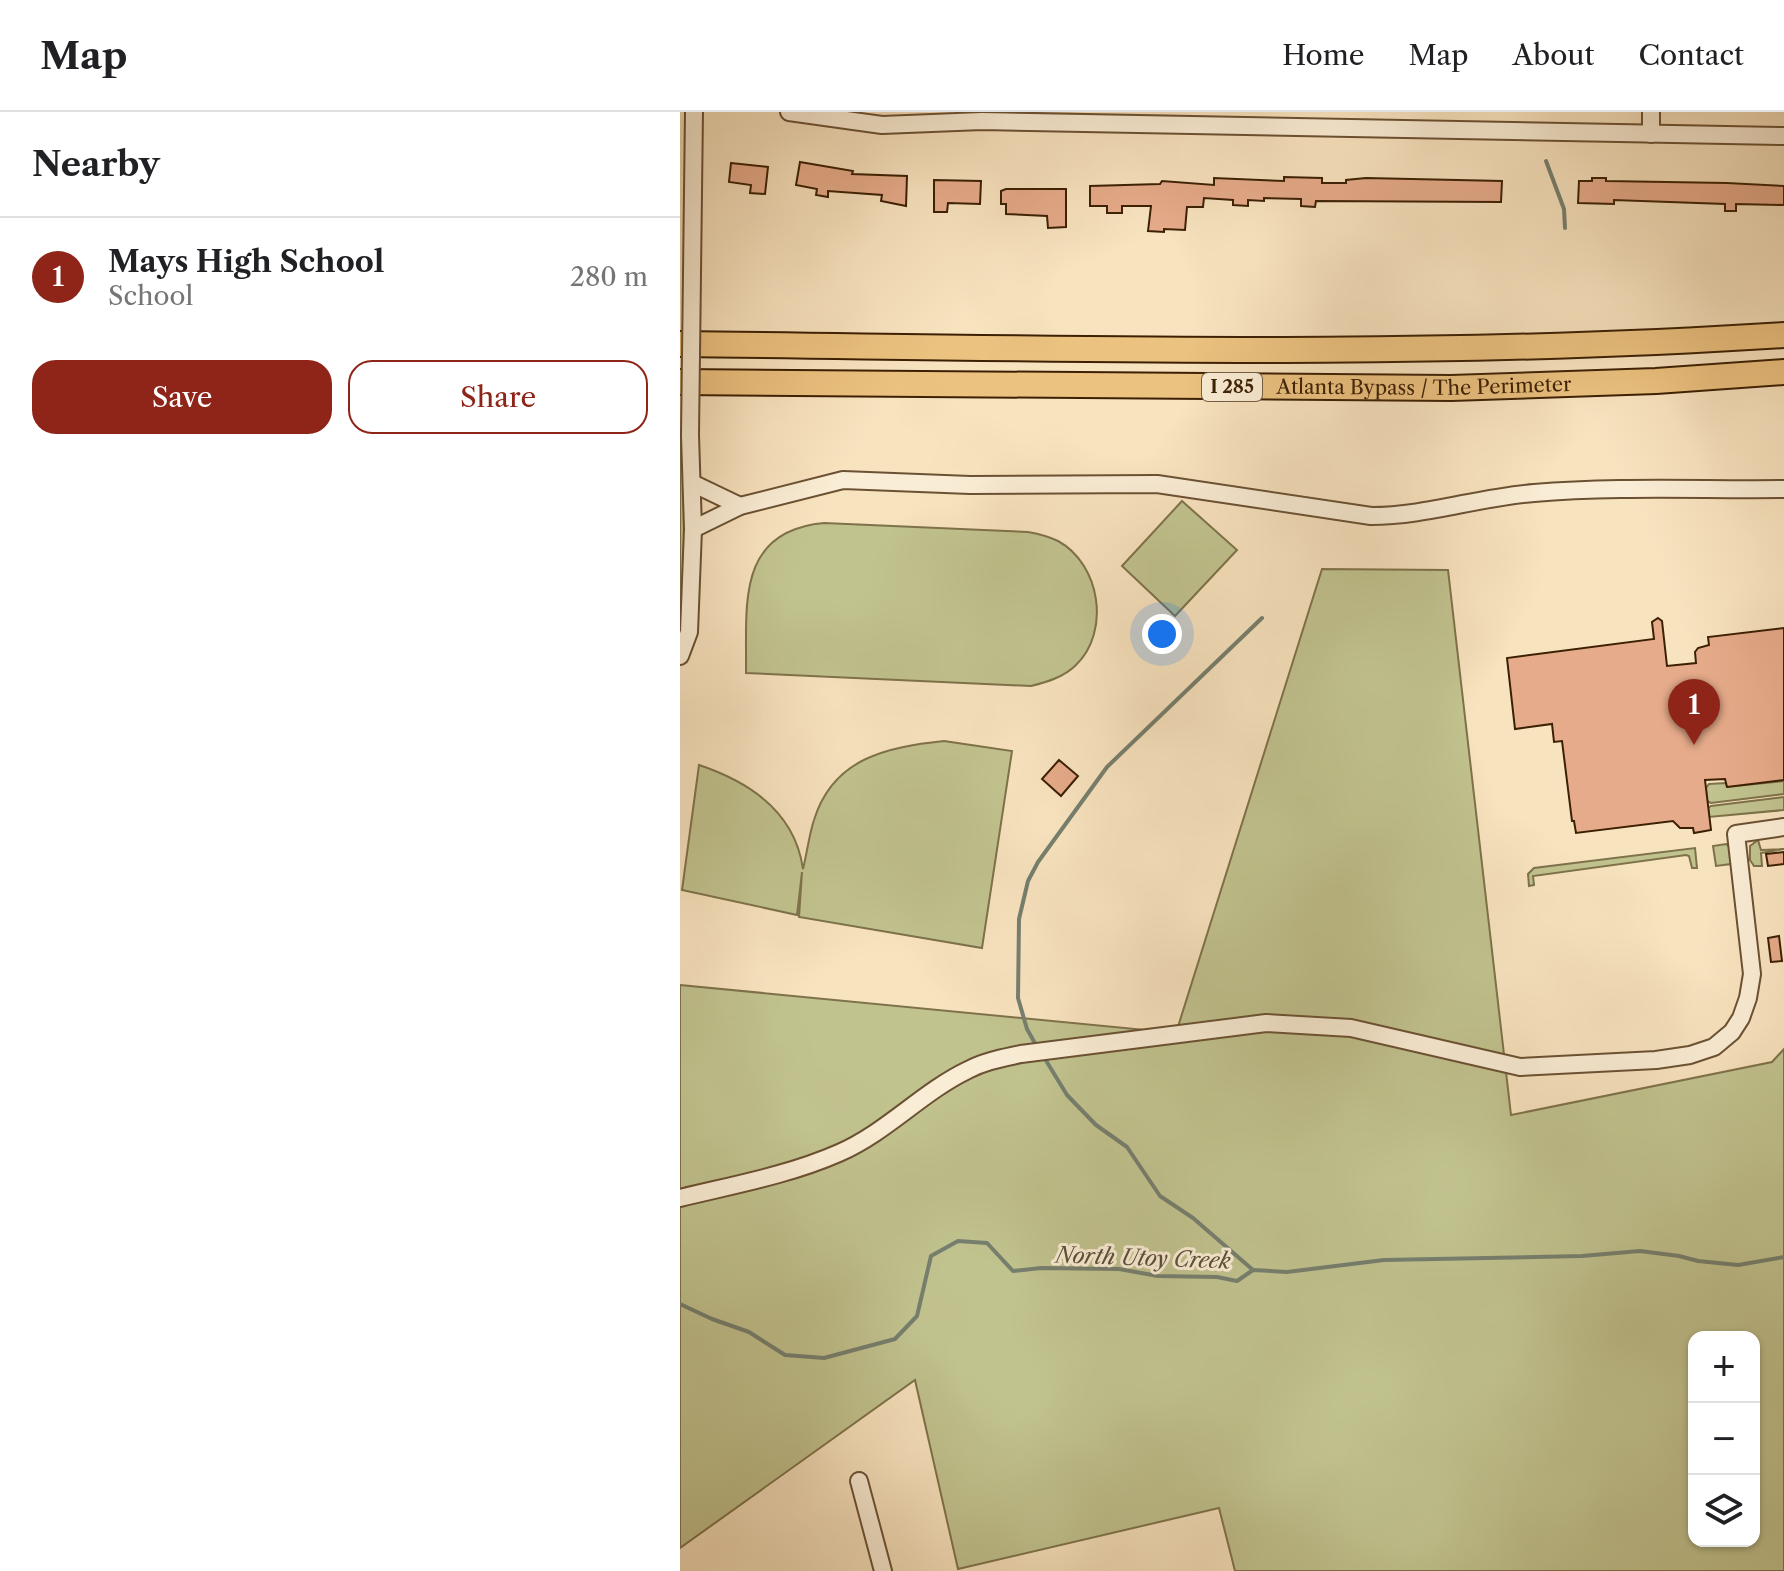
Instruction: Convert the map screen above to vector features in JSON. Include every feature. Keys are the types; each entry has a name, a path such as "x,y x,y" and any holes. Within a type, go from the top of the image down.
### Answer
{"highway":[{"name":"Atlanta Bypass / The Perimeter","path":"680,344 1456,349 1657,344 1784,335"},
{"name":"Atlanta Bypass / The Perimeter","path":"680,382 1451,388 1656,381 1784,372"}],"street":[{"path":"680,656 689,632 693,529 690,435 692,273 686,210 694,112"},
{"path":"789,112 882,125 983,116 1279,119 1651,134 1784,136"},
{"path":"1651,112 1651,134"},
{"path":"693,529 740,506 843,480 970,485 1157,484 1371,516 1399,516 1464,502 1536,493 1784,489"},
{"path":"692,483 740,506"},
{"path":"680,1198 787,1171 839,1153 872,1135 966,1071 986,1062 1021,1054 1266,1023 1351,1028 1520,1067 1656,1060 1690,1055 1714,1047 1732,1032 1741,1018 1752,974 1736,834 1784,827"},
{"path":"859,1481 883,1571"}],"green space":[{"path":"680,436 688,436 695,637 680,662"},
{"path":"1182,501 1237,550 1175,616 1122,566"},
{"path":"824,523 1028,532 1058,541 1083,565 1096,599 1094,635 1087,651 1066,673 1031,686 746,673 748,599 752,576 760,557 774,541 795,529"},
{"path":"1322,569 1448,570 1511,1115 1772,1062 1784,1049 1784,1571 1235,1571 1219,1508 958,1569 915,1380 680,1548 680,985 1176,1033"},
{"path":"944,741 1012,751 982,948 799,917 802,872 797,915 682,890 699,765 736,780 767,802 791,831 803,869 812,826 823,799 834,782 848,769 883,752"},
{"path":"1784,781 1784,794 1707,801 1706,788 1709,784 1726,783 1727,787"},
{"path":"1784,797 1784,810 1709,817 1708,808 1711,806"},
{"path":"1758,840 1761,850 1784,849 1761,853 1762,866 1754,866 1750,860 1750,846"},
{"path":"1726,844 1732,849 1731,864 1716,866 1713,846"},
{"path":"1695,848 1697,868 1692,868 1686,855 1533,876 1534,885 1529,886 1528,874 1534,868"}],"building":[{"path":"800,162 853,171 852,174 907,176 906,206 881,201 882,195 828,191 828,197 816,195 817,189 796,185"},
{"path":"731,163 768,167 765,194 750,193 751,185 729,182"},
{"path":"1284,177 1322,178 1322,183 1346,183 1346,180 1366,178 1502,181 1501,202 1316,201 1315,207 1301,206 1301,199 1248,200 1248,206 1233,205 1233,200 1204,198 1203,207 1187,207 1185,230 1164,229 1164,232 1148,231 1151,206 1122,206 1122,213 1107,213 1107,206 1090,206 1090,186 1160,184 1162,181 1214,185 1214,178 1284,181"},
{"path":"1592,178 1606,178 1606,181 1784,186 1784,205 1736,204 1736,211 1725,211 1725,204 1614,200 1614,204 1578,203 1579,181 1592,181"},
{"path":"934,180 981,181 980,204 948,203 947,212 934,212"},
{"path":"1066,189 1066,227 1048,228 1047,216 1006,214 1006,204 1001,204 1001,191"},
{"path":"1658,618 1662,621 1667,666 1696,663 1695,652 1709,645 1708,637 1784,628 1784,780 1727,787 1725,779 1705,780 1711,830 1694,833 1693,828 1680,828 1673,821 1576,833 1562,741 1554,742 1552,724 1515,729 1507,658 1654,639 1652,622"},
{"path":"1059,760 1078,776 1061,796 1042,779"},
{"path":"1784,852 1784,864 1768,866 1766,854"},
{"path":"1779,936 1782,961 1771,962 1768,938"}],"waterway":[{"path":"1546,161 1564,209 1565,228"},
{"path":"1037,1047 1027,1029 1018,998 1019,919 1028,881 1038,862 1107,767 1262,618"},
{"path":"1042,1054 1067,1095 1096,1125 1127,1147 1160,1196 1193,1218 1253,1270"},
{"name":"North Utoy Creek","path":"680,1304 749,1332 785,1355 824,1358 895,1339 917,1316 931,1256 958,1241 987,1243 1013,1271 1041,1268 1119,1269 1158,1276 1217,1277 1237,1281 1253,1270 1287,1272 1384,1260 1582,1256 1640,1251 1738,1265 1784,1257"}],"place":[{"name":"Mays High School","path":"1694,745"}]}
